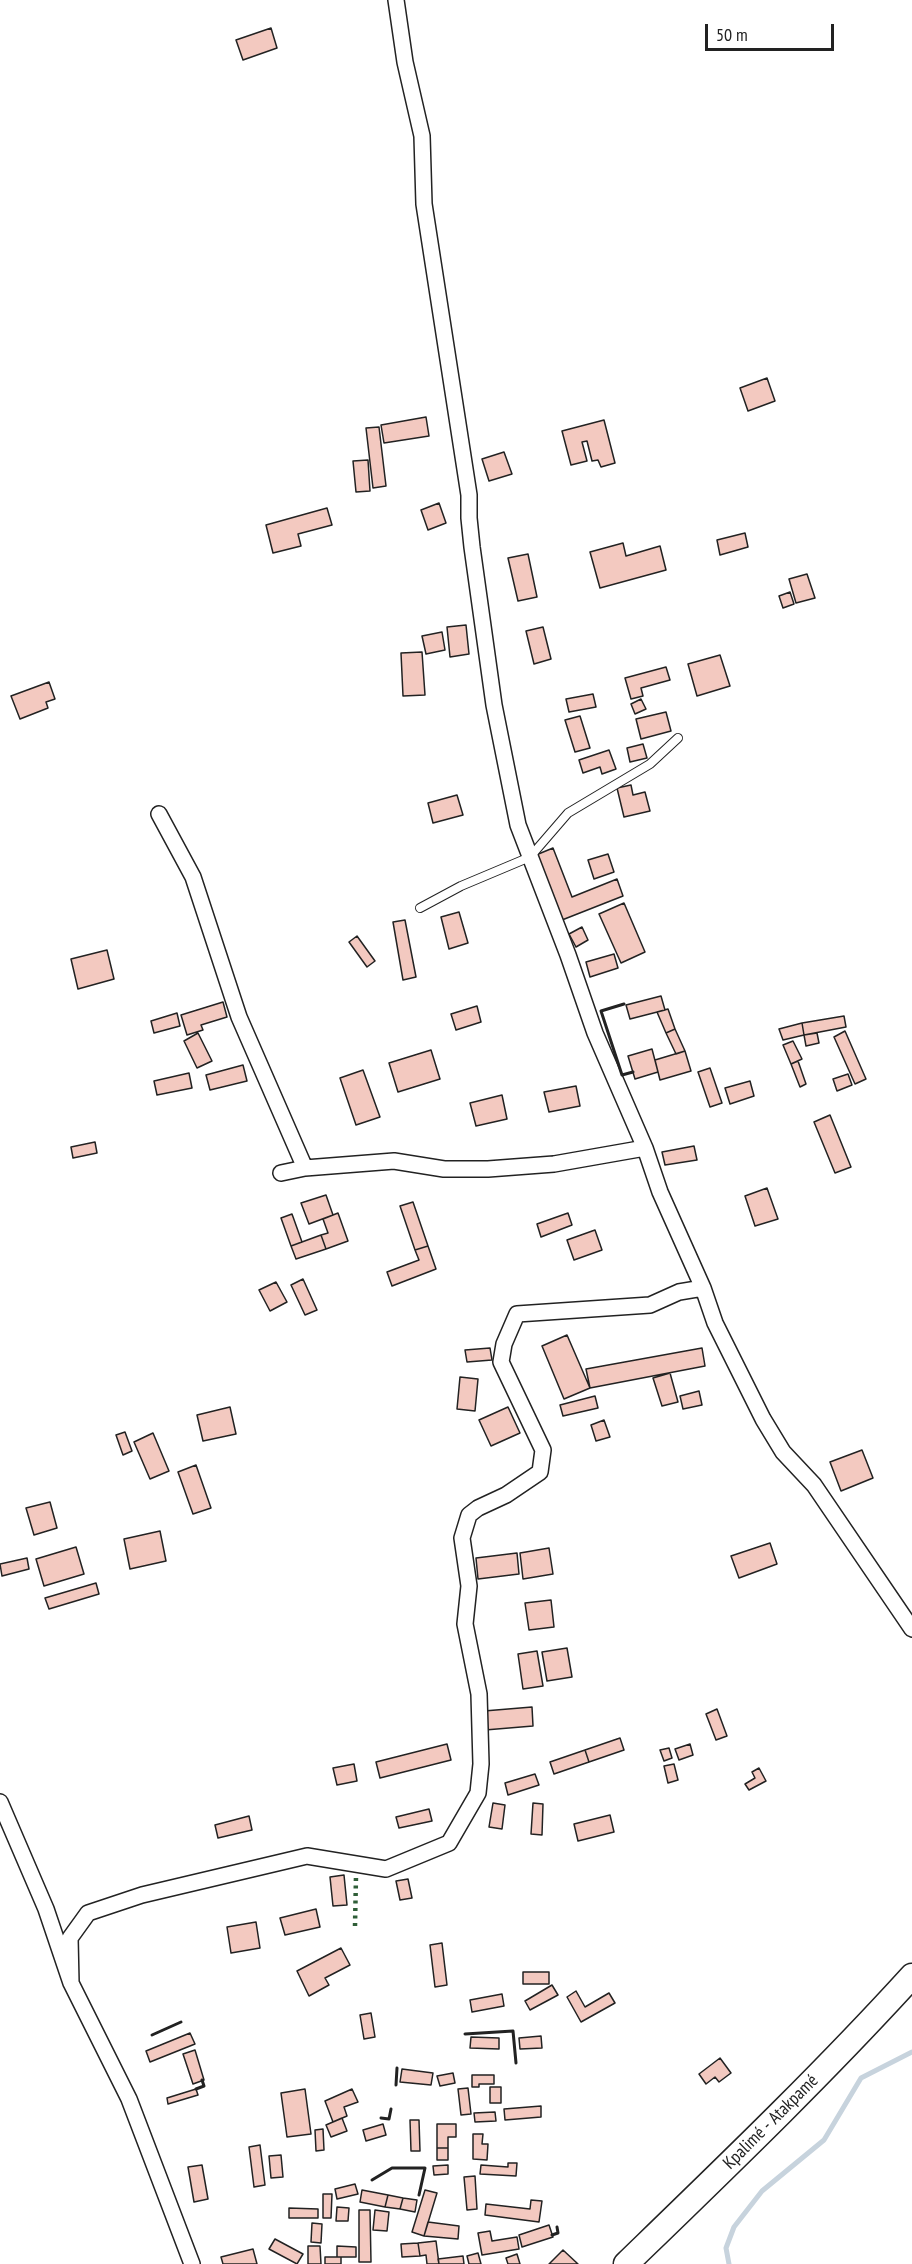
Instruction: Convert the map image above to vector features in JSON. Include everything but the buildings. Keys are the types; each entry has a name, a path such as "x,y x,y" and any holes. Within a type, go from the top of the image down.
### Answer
{"main road":[{"name":"Kpalimé - Atakpamé","path":"626,2264 745,2149 912,1976"}],"street":[{"path":"396,0 406,70 422,136 424,204 469,495 470,528 494,705 518,825 595,1033 645,1148 660,1192 703,1288 716,1323 774,1438 783,1452 814,1485 912,1629"},
{"path":"159,814 193,877 239,1017 305,1168"},
{"path":"281,1173 305,1168 394,1161 444,1169 488,1169 554,1164 645,1148"},
{"path":"71,1983 70,1938 88,1913 142,1895 307,1856 386,1869 449,1843 478,1793 481,1764 479,1694 465,1623 469,1586 462,1538 469,1515 478,1508 506,1495 540,1472 543,1450 501,1362 504,1344 517,1314 650,1305 679,1292 703,1288"},
{"path":"0,1802 46,1909 71,1983 129,2099 192,2264"}],"lane":[{"path":"420,908 461,886 531,856 568,813 650,764 678,738"}],"waterway":[{"path":"729,2264 726,2248 734,2227 762,2191 824,2140 861,2078 912,2052"}],"hedge":[{"path":"355,1926 356,1876"}],"wall":[{"path":"624,1004 601,1011 622,1075 633,1072"},
{"path":"152,2035 181,2022"},
{"path":"465,2034 513,2031 516,2063"},
{"path":"396,2085 397,2068"},
{"path":"196,2089 204,2086 202,2080"},
{"path":"381,2118 389,2119 391,2109"},
{"path":"372,2180 392,2168 425,2168 419,2195"},
{"path":"552,2235 558,2233 557,2227"}]}
